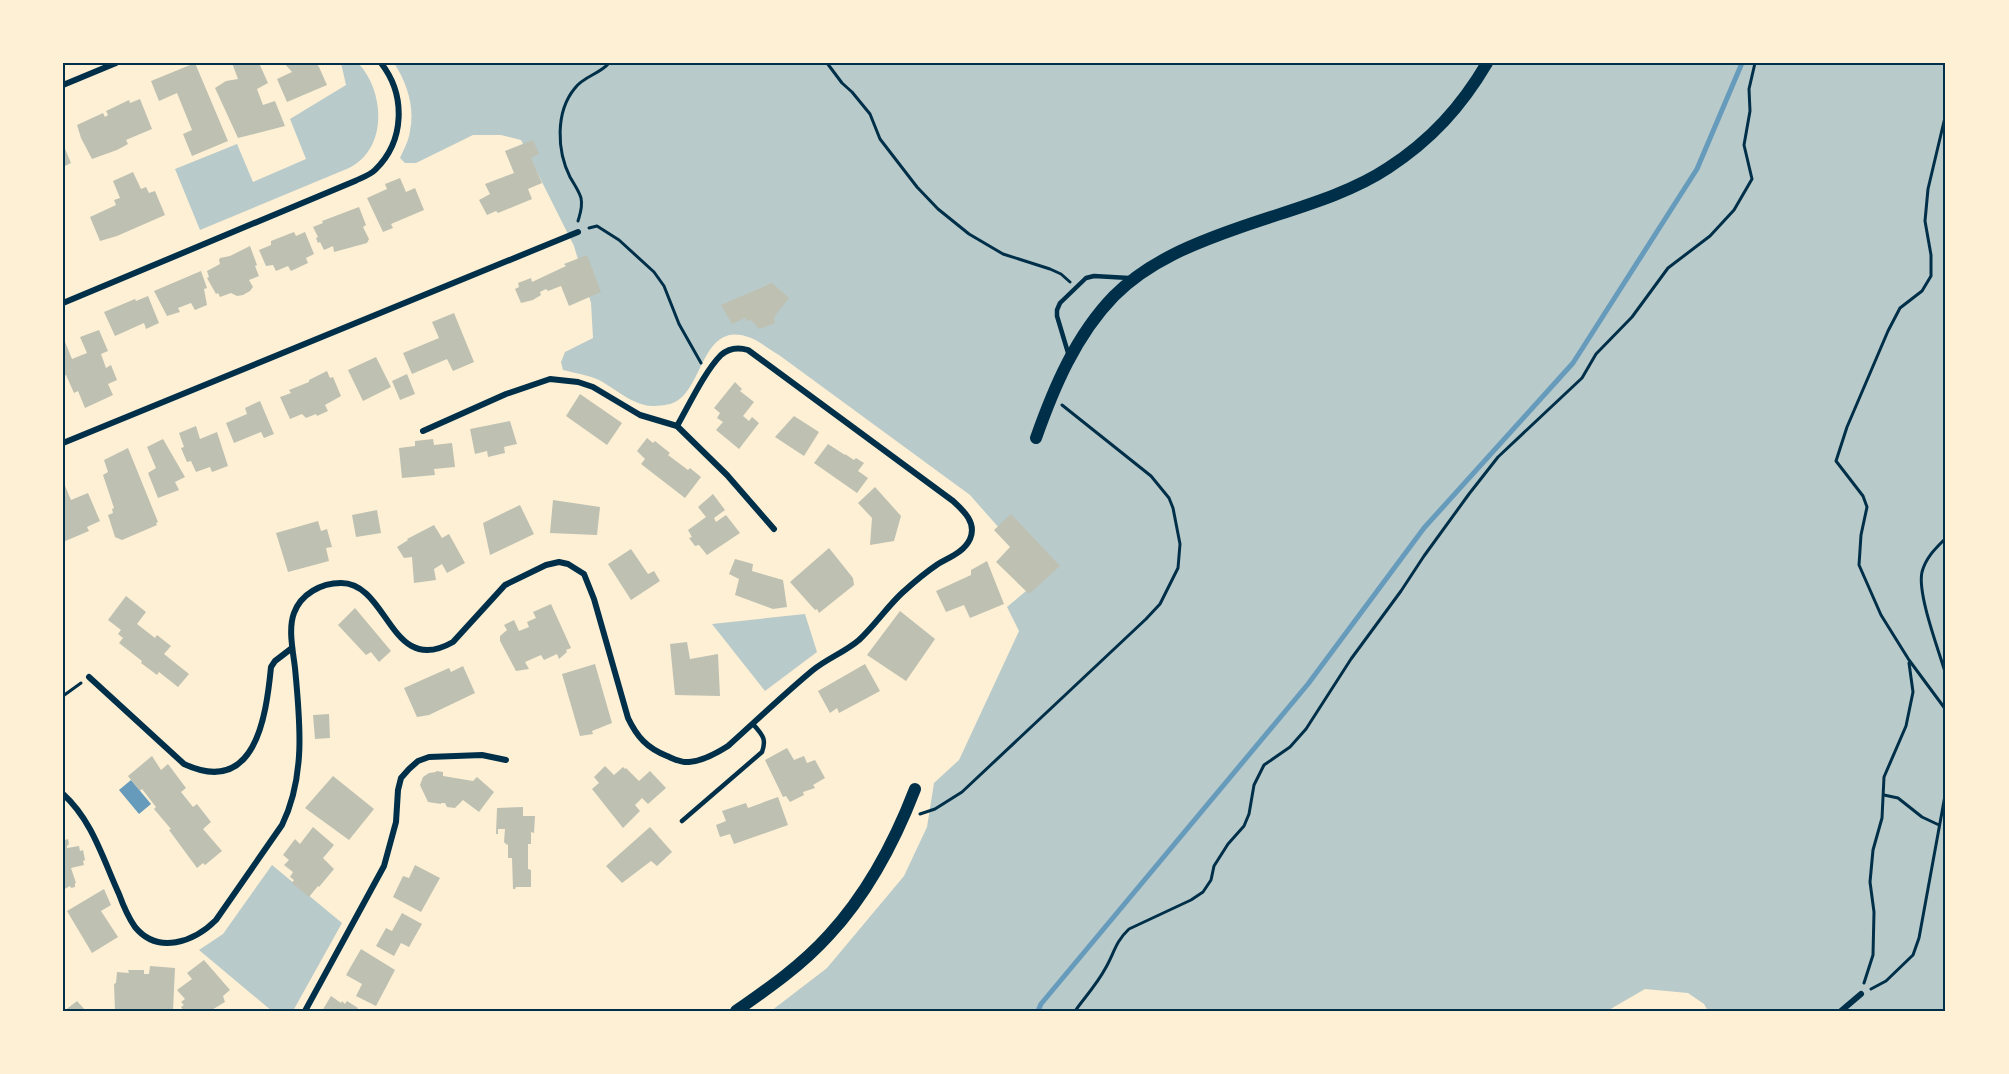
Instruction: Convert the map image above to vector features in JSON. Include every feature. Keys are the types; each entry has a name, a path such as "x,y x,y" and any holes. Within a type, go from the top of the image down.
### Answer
{"main road":[{"path":"1036,438 1069,358 1099,313 1135,279 1166,258 1194,244 1330,196 1387,169 1440,126 1462,102 1487,63"},
{"path":"736,1011 798,964 828,937 844,918 879,864 907,812 915,789"}],"street":[{"path":"63,85 116,63"},
{"path":"63,303 373,172 385,158 394,142 400,114 394,87 381,63"},
{"path":"63,443 578,232"},
{"path":"63,794 76,806 90,828 135,926 144,936 168,943 181,942 195,937 216,920 290,810 300,762 292,648 293,616 304,597 316,588 330,584 352,584 362,590 403,640 413,648 432,651 453,642 505,585 546,566 559,562 568,564 584,574 594,599 628,718 635,732 654,751 677,761 690,762 712,756 728,746 815,668 848,649 902,593 937,565 965,547 972,532 971,522 965,512 953,501 757,356 742,348 728,350 721,355 677,426"},
{"path":"423,431 506,394 550,379 559,378 593,387 640,415 677,426 727,475 774,529"},
{"path":"89,677 184,764 204,771 226,771 244,758 257,739 271,667 274,661 292,648"},
{"path":"305,1011 384,866 396,822 401,778 418,761 429,757 482,755 506,760"},
{"path":"1841,1011 1861,994"}],"lane":[{"path":"1069,358 1057,310 1060,303 1074,287 1086,278 1094,276 1135,279"},
{"path":"682,821 762,752 765,743 753,724"}],"path":[{"path":"609,63 606,67 586,76 575,86 567,99 561,124 561,151 581,199 578,232 597,226 619,240 654,272 664,286 679,324 699,357 706,376"},
{"path":"827,63 870,114 880,140 917,187 938,209 969,234 1003,254 1061,274 1074,287"},
{"path":"1075,1011 1106,967 1114,947 1123,934 1203,892 1214,866 1228,844 1244,826 1249,814 1254,785 1264,765 1290,747 1306,729 1351,659 1498,457 1582,378 1596,354 1632,317 1668,268 1710,236 1734,210 1752,179 1744,145 1750,111 1749,89 1755,63"},
{"path":"1946,113 1928,189 1925,221 1931,255 1931,276 1922,291 1900,308 1896,315 1847,427 1836,461 1863,496 1867,507 1861,535 1859,565 1881,615 1909,660 1946,710"},
{"path":"907,812 922,814 928,812 962,792 1146,619 1160,604 1178,568 1180,544 1177,522 1169,498 1160,485 1052,397"},
{"path":"1946,538 1929,556 1922,573 1924,603 1946,675"},
{"path":"1861,994 1873,955 1874,912 1870,875 1873,850 1882,818 1884,777 1906,726 1913,692 1909,660"},
{"path":"63,696 89,677"},
{"path":"1861,994 1886,981 1912,955 1919,938 1946,790"},
{"path":"1884,795 1898,798 1922,817 1940,825"}],"shaded area":[{"path":"341,63 358,63 367,75 377,104 376,134 371,148 362,159 349,168 200,230 175,169 237,144 253,182 306,159 290,119 346,85"},
{"path":"394,63 1946,63 1946,1011 1708,1011 1704,1004 1688,993 1645,989 1607,1011 771,1011 827,968 904,876 927,827 934,783 959,760 1019,631 1007,607 1033,585 1021,553 970,495 779,355 751,338 735,334 723,338 713,346 685,394 667,405 652,406 638,403 599,380 563,370 561,362 565,352 593,338 591,303 574,246 521,140 501,135 473,135 416,163 405,163 400,158 409,134 411,104 403,79"},
{"path":"805,614 817,652 765,691 712,624"},
{"path":"272,865 342,923 293,1011 272,1011 199,950 223,934"}],"water":[{"path":"131,780 151,804 139,814 119,790"}],"building":[{"path":"195,63 228,141 192,156 183,134 192,130 177,93 159,101 151,81"},
{"path":"232,63 259,63 268,83 257,89 263,105 275,101 285,126 238,138 215,88 226,81 238,79"},
{"path":"284,63 316,63 327,85 287,102 277,79 292,72"},
{"path":"140,99 152,129 126,140 128,144 117,150 92,159 77,125 103,113 105,117 108,115 106,111 129,100 130,103"},
{"path":"533,140 539,154 531,158 542,183 528,189 532,199 498,213 496,211 487,215 479,200 490,194 485,184 514,173 505,151"},
{"path":"63,144 71,163 63,167"},
{"path":"133,172 141,189 146,187 149,193 155,191 165,215 100,241 90,217 116,205 114,200 120,198 113,181"},
{"path":"400,178 406,192 415,188 424,210 391,224 393,228 383,232 367,198 387,189 385,184"},
{"path":"359,207 366,225 363,227 369,239 367,243 334,252 333,246 324,250 320,242 318,243 313,227 323,223 322,221"},
{"path":"294,232 296,236 305,232 314,254 306,258 308,263 291,271 288,266 276,271 273,265 266,266 259,250 271,245 271,241"},
{"path":"250,246 259,276 249,280 253,287 243,295 237,296 231,293 220,297 207,278 209,277 207,271 220,264 220,258 230,256"},
{"path":"587,255 601,292 569,306 561,286 548,291 546,289 533,300 521,303 515,289 519,287 518,283 531,278 532,282 566,266 564,264"},
{"path":"201,271 207,288 204,289 207,305 195,310 191,303 178,308 180,312 167,316 154,291"},
{"path":"772,283 789,298 774,317 775,323 759,329 751,320 747,321 745,318 732,324 721,305"},
{"path":"148,296 159,323 146,329 144,323 115,336 104,312"},
{"path":"454,313 474,362 453,371 447,359 412,374 403,353 439,338 432,322"},
{"path":"99,330 108,351 101,354 106,368 111,365 117,380 108,384 113,395 85,408 78,391 74,393 66,375 63,376 63,337 72,359 87,353 80,337"},
{"path":"376,357 391,387 363,401 348,370"},
{"path":"327,371 330,378 333,377 341,396 325,405 328,411 317,416 316,414 306,418 302,414 290,419 280,397 291,393 289,390"},
{"path":"407,374 415,394 400,400 392,381"},
{"path":"735,382 742,389 740,391 754,402 743,416 749,421 752,417 759,423 739,449 716,430 723,422 717,418 720,413 714,408"},
{"path":"580,394 622,423 607,445 566,416"},
{"path":"260,401 274,434 264,438 261,432 234,443 226,423 247,414 245,408"},
{"path":"794,416 819,432 804,456 775,437"},
{"path":"510,421 517,444 504,447 505,453 488,457 487,451 475,454 470,429"},
{"path":"196,426 200,439 217,432 228,466 212,472 210,467 196,472 191,461 187,462 181,448 184,447 179,433"},
{"path":"647,438 653,443 655,441 670,453 668,455 701,477 685,498 641,464 645,459 637,451"},
{"path":"163,439 185,477 175,482 179,490 158,498 148,473 156,468 147,447"},
{"path":"433,439 434,445 452,443 455,467 434,469 435,475 402,478 399,448 415,446 415,441"},
{"path":"828,444 854,460 856,458 864,463 858,471 868,478 857,493 814,463"},
{"path":"128,448 158,522 157,525 122,540 115,537 108,515 113,513 114,508 103,475 108,472 104,460"},
{"path":"63,481 71,500 88,493 100,521 87,527 89,531 63,542"},
{"path":"875,487 901,516 894,541 870,545 872,518 858,503"},
{"path":"713,494 725,510 714,518 716,522 726,515 740,533 707,555 699,545 695,546 689,538 692,537 688,530 706,517 698,507"},
{"path":"553,500 600,507 597,535 550,533"},
{"path":"520,505 534,534 490,555 483,523"},
{"path":"377,510 381,533 356,537 352,515"},
{"path":"1011,514 1060,566 1029,594 996,562 1010,547 994,530"},
{"path":"318,521 321,531 327,529 332,547 326,548 329,561 288,572 276,533"},
{"path":"434,525 442,538 449,534 465,563 447,573 442,564 434,569 436,580 414,583 412,557 404,558 397,547"},
{"path":"829,548 853,578 854,585 819,613 790,582"},
{"path":"631,549 648,574 654,571 660,581 631,600 608,564"},
{"path":"735,559 753,564 752,571 783,580 787,607 773,609 735,595 739,579 729,574"},
{"path":"987,561 1004,604 970,618 964,605 946,612 936,591 971,575 971,570"},
{"path":"126,596 146,612 137,624 155,638 157,635 171,646 164,654 189,674 178,687 159,672 157,675 119,643 123,638 118,634 121,630 108,620"},
{"path":"551,604 571,648 566,650 567,652 559,659 557,654 544,660 541,655 525,662 529,669 516,671 500,641 500,636 507,630 504,625 514,620 519,631 529,627 527,622 536,618 533,612"},
{"path":"355,608 391,651 379,662 371,652 366,655 338,625"},
{"path":"900,611 935,639 906,681 867,655"},
{"path":"687,642 690,659 718,654 720,696 675,695 670,644"},
{"path":"595,664 612,723 592,731 593,734 580,736 562,674"},
{"path":"865,664 880,691 839,713 837,708 830,713 818,691"},
{"path":"463,666 475,693 429,715 417,717 404,688 449,668 451,672"},
{"path":"329,714 330,738 315,739 313,715"},
{"path":"787,748 794,760 804,756 807,763 815,760 825,778 813,785 815,788 803,792 804,795 790,802 786,796 783,797 765,760"},
{"path":"152,756 161,770 168,764 186,788 181,792 193,807 197,804 211,822 203,829 222,851 205,865 203,863 197,868 169,830 171,829 154,809 156,807 128,776"},
{"path":"605,766 614,775 623,767 626,768 639,781 650,771 666,788 648,804 642,798 635,805 640,811 623,828 592,789 599,783 594,777"},
{"path":"436,771 443,772 443,776 473,781 477,777 494,792 479,812 463,800 455,808 447,807 445,803 428,802 420,785 423,777"},
{"path":"333,776 374,809 349,840 305,808"},
{"path":"778,797 788,825 734,844 730,834 720,837 716,825 726,821 722,811 746,803 748,808"},
{"path":"523,807 523,816 535,816 534,833 531,832 531,844 528,844 531,887 513,889 512,858 508,858 508,844 504,842 505,829 498,829 498,834 496,834 497,808"},
{"path":"313,827 334,845 323,858 334,869 309,897 292,883 294,880 290,877 293,872 284,865 289,860 283,855 295,839 300,844"},
{"path":"650,827 672,852 657,866 651,861 622,883 606,866"},
{"path":"63,834 65,840 68,839 67,848 79,846 80,851 83,850 85,860 84,865 71,868 76,883 75,887 70,886 63,890"},
{"path":"415,865 440,878 421,912 393,897 403,876 409,878"},
{"path":"104,889 111,905 101,911 118,937 92,953 67,911"},
{"path":"402,913 422,924 409,947 401,943 394,956 376,946 386,928 392,931"},
{"path":"361,949 395,970 376,1006 356,996 362,984 346,975"},
{"path":"204,960 230,990 223,996 225,1002 210,1011 184,1011 181,1007 184,1005 181,1002 185,999 177,990 192,979 187,973"},
{"path":"150,966 175,968 173,1011 115,1011 114,984 117,972 129,973 128,970 144,970 144,974 149,974"},
{"path":"331,996 341,1003 342,1001 345,1004 347,1001 358,1008 356,1011 322,1011"},
{"path":"77,1001 86,1011 64,1011"}],"waterway":[{"path":"1038,1011 1041,1004 1308,684 1424,528 1573,363 1697,169 1742,63"}]}
